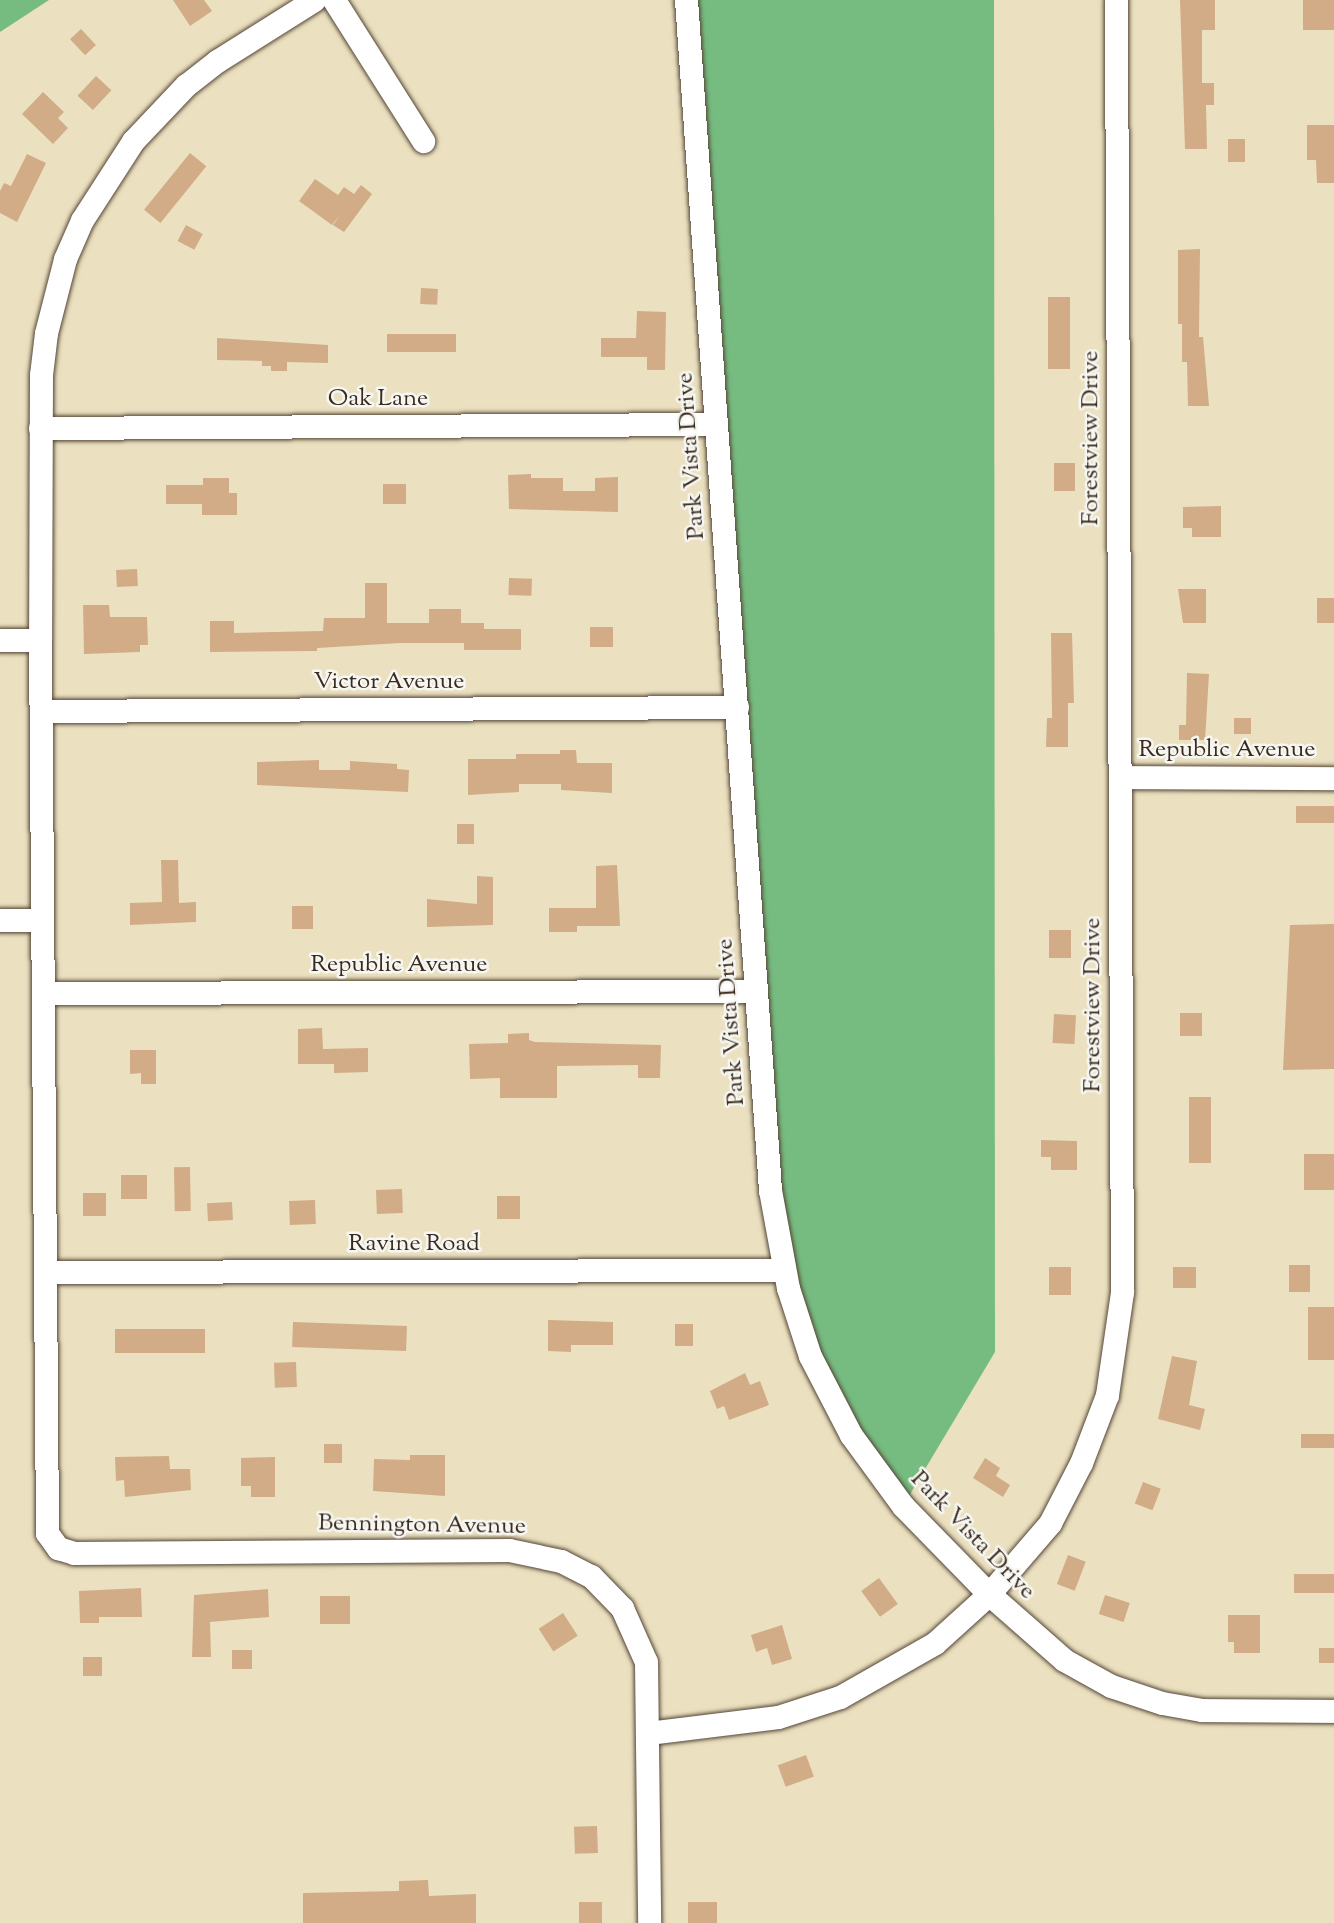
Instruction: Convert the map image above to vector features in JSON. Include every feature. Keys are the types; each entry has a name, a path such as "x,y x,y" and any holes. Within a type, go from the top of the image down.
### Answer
{"street":[{"path":"45,1272 40,428 41,375 53,298 82,220 105,179 133,141 186,85 314,0"},
{"path":"334,0 423,141"},
{"name":"Park Vista Drive","path":"687,0 771,1190 784,1270 810,1356 851,1435 903,1506 989,1594 1064,1660 1111,1686 1162,1703 1202,1710 1334,1711"},
{"name":"Forestview Drive","path":"648,1733 742,1725 840,1697 924,1650 989,1594 1024,1557 1065,1498 1097,1424 1118,1339 1122,1292 1116,0"},
{"name":"Oak Lane","path":"40,428 716,424"},
{"path":"0,640 40,640"},
{"name":"Victor Avenue","path":"41,711 737,707"},
{"name":"Republic Avenue","path":"1120,777 1334,778"},
{"path":"0,920 43,920"},
{"name":"Republic Avenue","path":"43,993 756,990"},
{"name":"Ravine Road","path":"45,1272 784,1270"},
{"name":"Bennington Avenue","path":"45,1272 46,1524 52,1544 74,1553 509,1550 561,1561 598,1582 634,1628 646,1662 649,1923"}],"green space":[{"path":"0,0 49,0 0,32"},
{"path":"686,0 994,0 995,1352 903,1506 851,1435 784,1270"}],"building":[{"path":"173,0 204,0 212,11 190,26"},
{"path":"1180,0 1215,0 1215,30 1202,30 1202,83 1214,83 1214,105 1206,105 1207,149 1185,149"},
{"path":"1303,0 1334,0 1334,30 1303,30"},
{"path":"81,29 96,45 85,55 70,39"},
{"path":"96,76 111,90 93,110 78,96"},
{"path":"43,92 64,112 58,118 68,128 53,144 22,114"},
{"path":"1307,125 1334,125 1334,183 1317,183 1316,160 1307,160"},
{"path":"1228,139 1245,139 1245,162 1228,162"},
{"path":"190,153 206,166 160,223 144,210"},
{"path":"27,154 46,163 17,222 0,213 0,191 4,183 11,186"},
{"path":"315,179 338,195 344,187 354,194 361,185 372,194 344,232 333,225 340,215 332,225 299,201"},
{"path":"186,225 203,234 194,250 178,241"},
{"path":"1200,249 1199,337 1203,337 1209,406 1188,406 1187,362 1182,362 1182,324 1178,324 1178,250"},
{"path":"421,288 438,289 437,305 420,304"},
{"path":"1048,297 1070,297 1070,369 1048,369"},
{"path":"637,311 666,312 665,370 647,370 647,357 601,357 601,338 636,338"},
{"path":"387,334 456,334 456,352 387,352"},
{"path":"217,338 328,345 328,363 287,362 287,371 271,371 271,366 262,366 262,361 217,360"},
{"path":"1054,463 1075,463 1075,491 1054,491"},
{"path":"531,474 531,478 563,478 563,491 595,491 595,478 618,477 618,512 509,509 508,475"},
{"path":"203,478 229,478 229,493 237,493 237,515 202,515 202,504 166,504 166,485 203,485"},
{"path":"383,484 406,484 406,504 383,504"},
{"path":"1221,506 1221,537 1192,537 1192,528 1183,528 1183,507"},
{"path":"137,569 138,586 117,587 116,570"},
{"path":"509,578 532,579 531,596 508,595"},
{"path":"365,583 387,583 387,623 429,623 429,609 461,609 461,623 484,623 484,629 521,629 521,650 464,650 464,643 400,643 317,648 317,651 210,652 210,621 234,621 234,633 323,631 324,618 365,618"},
{"path":"1178,589 1206,589 1206,623 1183,623"},
{"path":"1317,598 1334,598 1334,623 1317,623"},
{"path":"83,605 109,605 110,617 147,617 148,645 140,645 140,652 84,654"},
{"path":"590,627 613,627 613,647 590,647"},
{"path":"1051,633 1072,633 1074,703 1068,703 1068,747 1046,747 1047,718 1052,718"},
{"path":"1187,673 1209,674 1205,740 1179,740 1179,725 1186,725"},
{"path":"1234,718 1251,718 1251,734 1234,734"},
{"path":"560,750 576,750 577,763 612,763 612,793 561,790 561,784 519,784 519,792 468,795 468,759 516,759 516,754 560,754"},
{"path":"319,760 319,770 350,770 350,761 397,764 397,769 409,770 408,792 257,785 257,762"},
{"path":"1296,806 1334,806 1334,823 1296,823"},
{"path":"457,824 474,824 474,844 457,844"},
{"path":"161,860 178,860 179,903 196,902 196,922 130,925 130,903 162,902"},
{"path":"617,865 620,926 577,926 577,932 549,932 549,908 596,908 596,866"},
{"path":"477,876 493,877 493,925 427,927 427,899 477,904"},
{"path":"292,906 313,906 313,929 292,929"},
{"path":"1334,924 1334,1069 1283,1070 1290,925"},
{"path":"1049,930 1071,930 1071,958 1049,958"},
{"path":"1180,1013 1202,1013 1202,1036 1180,1036"},
{"path":"1054,1014 1076,1015 1074,1044 1052,1043"},
{"path":"322,1028 323,1049 368,1048 368,1072 334,1073 334,1064 298,1064 298,1029"},
{"path":"529,1033 529,1040 535,1042 661,1045 660,1078 638,1078 638,1065 557,1066 557,1098 500,1098 500,1078 470,1079 469,1044 508,1043 508,1034"},
{"path":"130,1050 156,1050 156,1084 141,1084 141,1073 130,1074"},
{"path":"1189,1097 1211,1097 1211,1163 1189,1163"},
{"path":"1041,1140 1077,1141 1077,1170 1051,1170 1051,1157 1041,1157"},
{"path":"1304,1154 1334,1154 1334,1190 1304,1190"},
{"path":"174,1167 190,1167 191,1211 175,1211"},
{"path":"121,1175 147,1175 147,1199 121,1199"},
{"path":"402,1189 403,1213 377,1214 376,1190"},
{"path":"83,1193 106,1193 106,1216 83,1216"},
{"path":"497,1196 520,1196 520,1219 497,1219"},
{"path":"315,1200 316,1224 290,1225 289,1201"},
{"path":"232,1202 233,1220 208,1221 207,1203"},
{"path":"1289,1265 1310,1265 1310,1292 1289,1292"},
{"path":"1049,1267 1071,1267 1071,1295 1049,1295"},
{"path":"1173,1267 1196,1267 1196,1288 1173,1288"},
{"path":"1308,1307 1334,1307 1334,1360 1308,1360"},
{"path":"548,1320 613,1322 613,1345 571,1345 571,1352 548,1351"},
{"path":"293,1322 407,1326 406,1351 292,1347"},
{"path":"675,1324 693,1324 693,1346 675,1346"},
{"path":"115,1329 205,1329 205,1353 115,1353"},
{"path":"1172,1356 1197,1361 1189,1405 1205,1409 1200,1430 1158,1419"},
{"path":"296,1362 297,1387 275,1388 274,1363"},
{"path":"745,1373 750,1385 760,1381 769,1405 729,1420 724,1406 717,1409 710,1391"},
{"path":"1301,1434 1334,1434 1334,1448 1301,1448"},
{"path":"324,1444 342,1444 342,1463 324,1463"},
{"path":"410,1455 445,1455 445,1496 373,1491 374,1459 410,1460"},
{"path":"169,1456 170,1469 190,1469 191,1490 125,1497 124,1480 116,1481 115,1457"},
{"path":"275,1457 275,1497 251,1497 251,1486 241,1486 241,1458"},
{"path":"985,1458 1000,1468 996,1476 1010,1485 1003,1497 973,1478"},
{"path":"1143,1482 1161,1489 1152,1510 1135,1503"},
{"path":"1068,1555 1086,1562 1075,1591 1057,1584"},
{"path":"1294,1574 1334,1574 1334,1593 1294,1593"},
{"path":"879,1578 898,1604 880,1617 861,1591"},
{"path":"141,1588 142,1617 99,1617 99,1623 80,1623 79,1591"},
{"path":"268,1589 269,1617 210,1622 211,1657 192,1657 194,1595"},
{"path":"1105,1595 1130,1603 1124,1622 1099,1614"},
{"path":"320,1596 350,1596 350,1624 320,1624"},
{"path":"563,1613 578,1636 553,1651 539,1629"},
{"path":"1228,1615 1260,1615 1260,1653 1234,1653 1234,1642 1228,1642"},
{"path":"782,1625 792,1659 772,1665 767,1648 756,1652 751,1635"},
{"path":"1319,1648 1334,1648 1334,1663 1319,1663"},
{"path":"232,1650 252,1650 252,1669 232,1669"},
{"path":"83,1657 102,1657 102,1676 83,1676"},
{"path":"806,1755 814,1777 786,1787 778,1765"},
{"path":"597,1826 598,1853 575,1854 574,1827"},
{"path":"428,1880 429,1896 476,1894 476,1923 303,1923 303,1893 399,1891 399,1881"},
{"path":"579,1902 602,1902 602,1923 579,1923"},
{"path":"688,1902 717,1902 717,1923 688,1923"}]}
